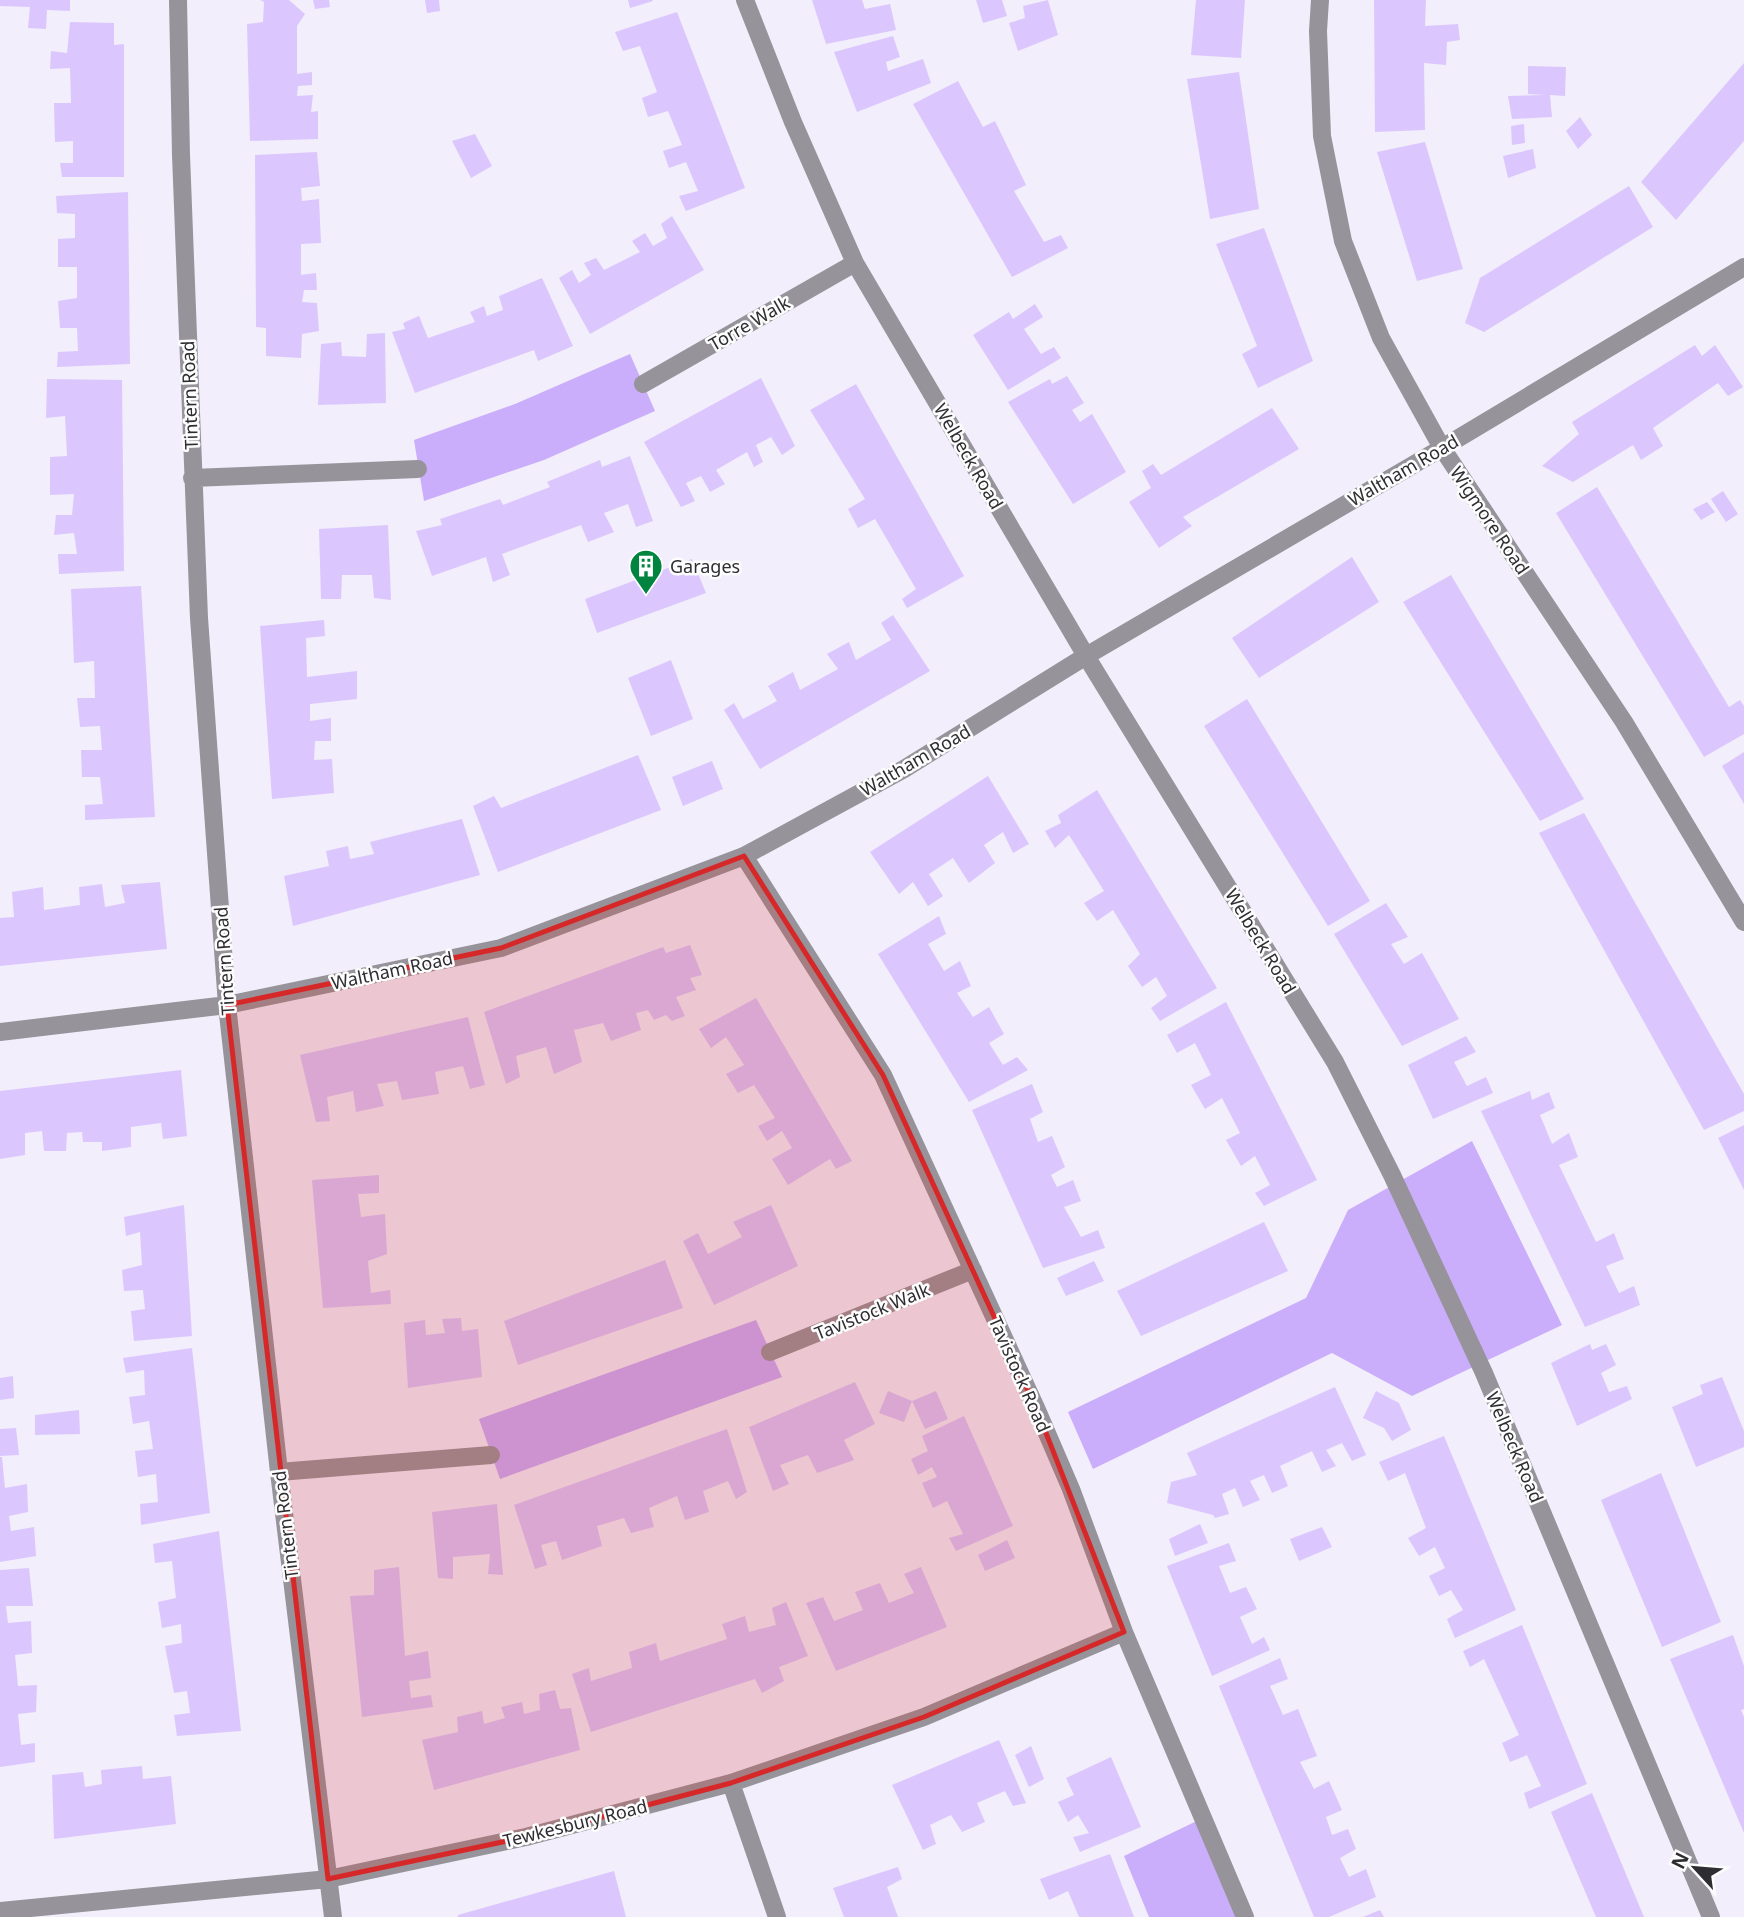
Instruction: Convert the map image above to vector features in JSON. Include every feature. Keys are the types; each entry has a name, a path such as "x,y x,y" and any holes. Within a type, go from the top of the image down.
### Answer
{"street":[{"name":"Tintern Road","path":"178,0 180,155 192,478 199,618 227,1004 279,1472 333,1917"},
{"name":"Welbeck Road","path":"745,0 793,122 855,263 1086,656 1335,1062 1392,1175 1489,1385 1711,1917"},
{"name":"Wigmore Road","path":"1320,0 1318,31 1322,136 1343,240 1381,338 1442,448 1624,722 1744,922"},
{"name":"Torre Walk","path":"643,384 855,263"},
{"name":"Waltham Road","path":"0,1032 227,1004 501,948 744,856 904,769 1086,656 1442,448 1744,267"},
{"path":"192,478 418,468"},
{"name":"Tavistock Road","path":"744,856 883,1075 1071,1489 1124,1632 1245,1917"},
{"name":"Tavistock Walk","path":"770,1352 973,1270"},
{"path":"279,1472 491,1455"},
{"name":"Tewkesbury Road","path":"0,1911 328,1879 526,1837 731,1783 923,1717 1124,1632"},
{"path":"731,1783 776,1917"}],"highlighted area":[{"path":"744,856 883,1075 1037,1410 1124,1632 924,1717 731,1783 526,1837 328,1879 227,1005 501,948"}],"shaded area":[{"path":"630,354 655,411 544,460 424,501 414,440 515,404"},
{"path":"1472,1141 1562,1325 1412,1396 1332,1353 1093,1469 1068,1412 1306,1298 1348,1210"},
{"path":"756,1320 782,1377 500,1479 479,1419"},
{"path":"1203,1818 1245,1917 1149,1917 1124,1856"}],"building":[{"path":"0,0 70,0 70,11 47,10 46,29 28,28 30,7 0,6"},
{"path":"260,0 289,0 305,14 297,26 297,74 312,72 312,85 298,86 297,96 313,95 311,112 318,111 318,139 250,141 247,24 263,22 264,2"},
{"path":"313,0 329,0 330,7 315,9"},
{"path":"425,0 439,0 440,11 427,13"},
{"path":"628,0 652,0 653,1 630,8"},
{"path":"812,0 862,0 865,9 890,4 896,30 826,44"},
{"path":"976,0 1002,0 1007,16 983,23"},
{"path":"1048,0 1058,35 1018,51 1009,23 1025,18 1023,6"},
{"path":"1196,0 1245,0 1241,58 1191,55"},
{"path":"1374,0 1426,0 1425,26 1458,24 1460,40 1447,42 1446,65 1424,63 1425,130 1375,132"},
{"path":"677,12 745,188 686,211 679,196 698,191 686,162 669,168 663,151 682,145 668,111 648,117 642,98 657,92 640,46 623,51 615,32"},
{"path":"70,22 114,23 114,45 124,44 124,177 62,177 60,163 73,163 73,141 55,142 54,103 71,103 70,68 50,69 51,51 67,53"},
{"path":"893,36 900,57 886,62 888,71 923,59 931,83 857,112 834,52"},
{"path":"1744,63 1744,141 1676,220 1641,182"},
{"path":"1528,66 1566,67 1565,96 1550,95 1552,117 1512,119 1508,96 1545,95 1528,94"},
{"path":"1239,72 1259,209 1210,219 1187,79"},
{"path":"958,81 983,127 995,121 1026,185 1014,191 1044,242 1061,235 1068,248 1012,277 913,104"},
{"path":"1580,117 1592,135 1578,149 1566,131"},
{"path":"1524,124 1525,143 1512,145 1511,126"},
{"path":"475,134 492,166 471,178 452,141"},
{"path":"1425,142 1463,269 1417,281 1377,152"},
{"path":"1533,149 1536,168 1508,178 1503,156"},
{"path":"317,152 320,186 301,188 302,201 319,199 321,243 301,244 301,275 316,273 317,290 304,290 302,302 317,303 319,331 302,334 301,358 266,356 266,328 256,327 255,155"},
{"path":"1629,186 1653,227 1484,332 1465,323 1480,278"},
{"path":"128,192 130,364 57,367 58,352 78,351 77,328 60,328 58,301 77,298 77,267 58,267 58,239 75,238 75,214 57,213 56,196"},
{"path":"672,216 704,270 590,334 559,278 572,270 579,283 591,275 584,263 596,258 604,270 640,252 632,241 645,233 653,246 667,238 661,224"},
{"path":"1264,228 1313,361 1258,388 1242,354 1257,346 1216,244"},
{"path":"542,278 573,346 538,361 534,350 415,393 392,332 405,329 403,323 419,316 428,338 475,322 470,312 484,306 487,316 503,310 499,296"},
{"path":"1035,304 1043,317 1024,329 1041,354 1054,347 1061,358 1008,390 973,335 1009,312 1013,319"},
{"path":"385,333 386,403 318,405 321,344 341,342 342,356 366,357 367,334"},
{"path":"1695,345 1702,356 1715,345 1743,387 1728,396 1718,383 1653,428 1663,446 1641,460 1633,445 1573,482 1542,466 1579,434 1572,422"},
{"path":"1067,376 1084,403 1072,410 1080,422 1092,414 1126,472 1073,504 1008,402 1050,379 1052,384"},
{"path":"761,378 795,446 782,455 771,437 756,445 763,462 754,467 747,452 716,470 725,484 710,492 701,476 686,483 695,501 681,507 644,442"},
{"path":"47,379 122,380 124,571 59,574 58,554 77,554 74,533 54,535 56,515 72,515 74,494 50,495 50,457 67,456 65,416 46,418"},
{"path":"856,384 964,576 907,608 902,599 916,589 875,519 858,528 848,509 865,499 810,410"},
{"path":"1272,408 1299,449 1183,517 1192,526 1159,548 1129,502 1151,488 1142,471 1153,464 1161,475"},
{"path":"630,456 653,521 636,527 628,504 604,513 614,532 588,542 581,525 502,554 510,575 493,582 486,557 432,576 416,531 442,525 440,519 500,499 503,505 550,487 547,482 600,460 602,467"},
{"path":"1597,487 1729,707 1740,700 1744,706 1744,734 1704,757 1556,513"},
{"path":"1723,491 1738,514 1726,522 1711,499"},
{"path":"1707,502 1715,512 1701,520 1693,509"},
{"path":"388,525 391,600 374,598 372,575 342,575 341,599 321,599 319,529"},
{"path":"1352,557 1379,602 1259,678 1232,638"},
{"name":"Garages","path":"692,559 706,593 597,633 585,599"},
{"path":"1451,575 1584,799 1540,821 1403,602"},
{"path":"141,586 155,817 85,820 85,805 103,804 100,777 82,777 81,750 102,750 100,726 80,727 77,698 95,698 94,661 74,663 71,589"},
{"path":"893,615 930,671 760,769 724,710 734,703 743,719 777,701 768,686 793,672 800,690 838,669 827,654 849,642 856,660 891,640 881,623"},
{"path":"324,620 325,636 306,638 307,677 357,671 357,699 310,704 310,721 331,718 331,741 315,741 314,760 332,759 334,793 272,799 260,626"},
{"path":"671,660 693,719 651,736 628,678"},
{"path":"1247,699 1370,901 1328,926 1204,726"},
{"path":"1744,752 1744,804 1722,766"},
{"path":"638,755 661,810 498,872 473,806 494,796 501,808"},
{"path":"712,761 723,789 683,806 672,777"},
{"path":"988,776 1029,844 1013,853 1003,832 984,845 995,863 969,883 953,858 929,874 943,896 928,906 913,882 899,894 870,852"},
{"path":"1097,790 1217,988 1160,1021 1151,1008 1167,996 1156,977 1142,987 1128,966 1140,954 1113,910 1097,921 1084,903 1104,891 1069,835 1055,848 1045,831 1061,823 1058,815"},
{"path":"1584,813 1744,1094 1744,1111 1704,1130 1539,833"},
{"path":"462,819 480,875 293,926 284,876 329,866 326,851 348,846 350,859 374,854 370,842"},
{"path":"160,882 167,949 0,966 0,918 14,917 12,892 43,887 44,910 80,905 79,887 102,884 105,907 125,903 121,885"},
{"path":"1386,903 1408,937 1391,944 1404,964 1422,953 1459,1019 1402,1046 1334,934"},
{"path":"939,916 946,934 928,944 944,971 960,961 971,986 957,993 973,1017 989,1007 1004,1034 989,1043 1003,1065 1017,1057 1028,1070 969,1102 878,954"},
{"path":"690,945 702,975 690,978 696,990 676,997 685,1016 672,1021 666,1015 654,1020 648,1010 636,1013 641,1030 611,1041 603,1023 574,1030 582,1062 554,1074 546,1047 516,1056 520,1077 506,1084 484,1012 663,947 666,953"},
{"path":"756,998 852,1161 836,1169 830,1159 788,1185 772,1159 792,1148 782,1131 767,1141 758,1126 775,1118 754,1085 738,1093 726,1074 744,1065 726,1037 711,1048 699,1029"},
{"path":"1226,1002 1317,1180 1264,1206 1255,1193 1270,1185 1255,1156 1241,1166 1226,1140 1240,1133 1222,1098 1205,1109 1191,1085 1211,1075 1195,1043 1177,1053 1167,1035"},
{"path":"468,1017 485,1085 470,1089 463,1066 435,1072 439,1094 402,1100 397,1081 377,1084 384,1106 356,1112 353,1091 327,1097 330,1121 316,1122 300,1055"},
{"path":"1466,1036 1476,1052 1454,1062 1467,1086 1486,1077 1493,1093 1433,1119 1408,1065"},
{"path":"181,1070 187,1136 163,1139 161,1123 131,1127 131,1147 102,1151 102,1142 83,1142 82,1132 67,1133 66,1151 44,1151 42,1131 25,1133 25,1155 0,1159 0,1091"},
{"path":"1032,1084 1043,1112 1030,1119 1038,1142 1052,1136 1065,1167 1051,1175 1057,1187 1073,1180 1081,1201 1064,1207 1081,1237 1098,1230 1105,1248 1043,1268 972,1110"},
{"path":"1530,1091 1532,1100 1549,1092 1555,1108 1540,1115 1552,1144 1569,1133 1578,1157 1559,1165 1596,1242 1614,1233 1624,1259 1606,1266 1619,1293 1634,1286 1640,1305 1585,1327 1481,1111"},
{"path":"1744,1125 1744,1190 1718,1138"},
{"path":"379,1175 379,1193 358,1194 361,1217 385,1214 387,1254 368,1261 371,1293 390,1290 391,1304 323,1308 312,1180"},
{"path":"184,1205 192,1336 134,1341 131,1311 145,1309 143,1290 124,1291 122,1270 142,1265 140,1232 126,1236 124,1217"},
{"path":"771,1205 798,1266 714,1305 683,1241 698,1233 708,1254 742,1237 733,1222"},
{"path":"1264,1222 1288,1271 1141,1336 1117,1291"},
{"path":"665,1260 683,1308 518,1365 504,1321"},
{"path":"1094,1261 1104,1281 1066,1296 1057,1278"},
{"path":"461,1318 462,1331 478,1329 482,1377 408,1388 404,1323 425,1320 426,1335 445,1333 442,1319"},
{"path":"1590,1344 1592,1350 1606,1344 1616,1365 1601,1373 1609,1392 1627,1386 1632,1399 1577,1426 1551,1363"},
{"path":"192,1348 210,1513 141,1525 140,1504 158,1502 156,1474 138,1477 135,1451 153,1449 149,1421 133,1424 129,1397 145,1395 144,1370 126,1373 123,1358"},
{"path":"13,1376 14,1398 0,1400 0,1378"},
{"path":"1722,1377 1744,1431 1744,1447 1696,1467 1672,1407 1703,1394 1700,1385"},
{"path":"855,1382 875,1424 844,1440 854,1460 817,1473 808,1455 780,1465 789,1484 773,1491 749,1427"},
{"path":"1335,1387 1366,1455 1352,1461 1342,1443 1326,1450 1336,1466 1322,1472 1312,1451 1280,1466 1288,1486 1272,1493 1264,1475 1250,1481 1260,1500 1243,1507 1235,1488 1222,1494 1229,1514 1215,1518 1213,1515 1167,1503 1171,1482 1197,1475 1187,1453"},
{"path":"888,1391 912,1401 904,1422 879,1413"},
{"path":"936,1391 948,1419 925,1429 912,1401"},
{"path":"1376,1391 1399,1403 1411,1430 1392,1441 1384,1428 1363,1418"},
{"path":"79,1410 80,1434 35,1435 35,1415"},
{"path":"964,1416 1013,1526 956,1551 949,1538 963,1534 947,1501 933,1508 922,1483 937,1477 932,1467 918,1475 911,1459 928,1451 922,1436"},
{"path":"16,1428 19,1455 0,1456 0,1429"},
{"path":"727,1429 747,1492 736,1499 728,1481 703,1491 709,1512 685,1520 677,1496 649,1508 654,1527 631,1533 624,1518 597,1526 602,1546 562,1560 556,1541 541,1545 547,1565 535,1569 514,1505"},
{"path":"1444,1436 1516,1610 1455,1638 1447,1619 1463,1610 1451,1590 1439,1596 1429,1576 1445,1568 1435,1547 1419,1556 1408,1538 1426,1528 1405,1473 1388,1481 1379,1462"},
{"path":"0,1457 5,1488 27,1484 28,1512 9,1516 11,1531 34,1527 36,1556 0,1562"},
{"path":"1661,1473 1721,1622 1662,1647 1601,1500"},
{"path":"497,1504 503,1575 488,1574 490,1554 453,1557 453,1579 438,1578 432,1512"},
{"path":"1200,1524 1208,1543 1175,1556 1169,1539"},
{"path":"1322,1527 1332,1547 1299,1561 1290,1539"},
{"path":"219,1531 241,1731 177,1736 174,1715 190,1713 187,1691 174,1693 165,1646 182,1643 181,1624 162,1628 158,1602 176,1598 172,1561 155,1563 153,1544"},
{"path":"1007,1540 1015,1558 985,1571 978,1555"},
{"path":"1229,1543 1236,1561 1219,1566 1230,1593 1246,1587 1257,1609 1240,1617 1252,1644 1264,1637 1270,1650 1212,1676 1167,1566"},
{"path":"399,1567 405,1656 428,1651 431,1678 409,1681 411,1698 431,1695 433,1707 362,1717 350,1596 374,1595 374,1570"},
{"path":"921,1567 947,1627 836,1671 806,1603 823,1597 834,1621 863,1610 855,1592 880,1583 889,1603 914,1593 904,1574"},
{"path":"29,1568 33,1606 6,1606 8,1623 31,1621 32,1653 15,1655 18,1686 37,1685 36,1712 18,1714 21,1745 35,1743 35,1762 0,1767 0,1570"},
{"path":"786,1602 808,1656 779,1667 784,1681 762,1693 755,1679 591,1732 572,1674 589,1668 591,1681 632,1668 629,1652 656,1643 660,1661 727,1639 722,1624 745,1616 749,1632 776,1625 772,1608"},
{"path":"1522,1625 1587,1784 1529,1809 1524,1793 1541,1786 1527,1755 1510,1762 1502,1743 1519,1735 1484,1659 1470,1667 1463,1651"},
{"path":"1733,1635 1744,1666 1744,1709 1741,1710 1744,1717 1744,1833 1670,1659"},
{"path":"1280,1658 1288,1679 1270,1686 1283,1715 1298,1709 1317,1756 1300,1762 1314,1789 1329,1781 1342,1810 1326,1817 1332,1835 1348,1829 1356,1849 1340,1858 1349,1877 1366,1869 1376,1897 1329,1917 1314,1917 1219,1686"},
{"path":"555,1690 560,1709 571,1708 580,1750 434,1790 422,1740 458,1732 457,1717 482,1711 484,1724 505,1718 501,1707 522,1702 524,1714 540,1710 539,1694"},
{"path":"999,1740 1026,1803 1013,1806 1005,1791 977,1803 985,1822 962,1832 951,1815 930,1825 936,1844 923,1850 892,1785"},
{"path":"1031,1746 1044,1779 1029,1787 1015,1755"},
{"path":"1111,1757 1141,1827 1080,1852 1073,1837 1089,1833 1078,1815 1068,1822 1058,1802 1074,1795 1066,1778"},
{"path":"142,1766 143,1779 171,1776 176,1824 54,1839 52,1775 83,1772 85,1787 102,1784 101,1770"},
{"path":"1592,1793 1644,1917 1596,1917 1551,1812"},
{"path":"1110,1854 1134,1917 1079,1917 1068,1891 1049,1900 1040,1879"},
{"path":"898,1867 902,1879 887,1887 898,1917 844,1917 833,1888"},
{"path":"614,1871 626,1917 458,1917 458,1915"},
{"path":"1380,1910 1384,1917 1363,1917"}],"place":[{"name":"Garages","path":"646,596"}]}
